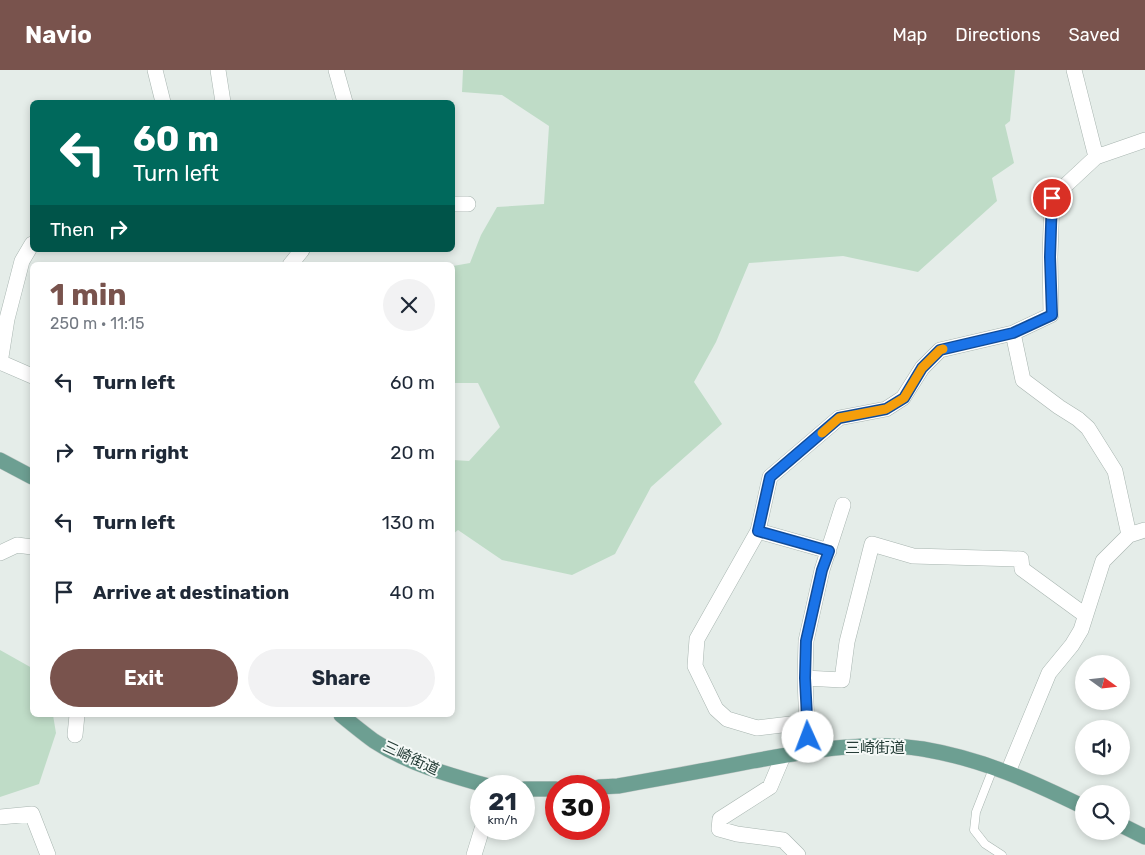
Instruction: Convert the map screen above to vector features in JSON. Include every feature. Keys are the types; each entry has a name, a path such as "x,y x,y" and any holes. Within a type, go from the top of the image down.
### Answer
{"main road":[{"path":"0,460 30,476"},
{"name":"三崎街道","path":"344,717 375,742 412,761 442,773 470,781"},
{"name":"三崎街道","path":"610,786 808,752 865,745 922,749 994,766 1031,781 1075,803"},
{"path":"1130,830 1145,837"}],"street":[{"path":"155,70 162,100"},
{"path":"218,70 223,100"},
{"path":"336,70 344,100"},
{"path":"1074,70 1096,156"},
{"path":"807,722 757,728 727,719 716,709 694,666 697,639 758,531 770,477 839,418 886,409 904,398 922,368 940,350 1013,333 1052,315 1050,257 1052,198 1096,156 1145,140"},
{"path":"30,247 22,261 0,362 30,375"},
{"path":"292,262 300,252"},
{"path":"1013,333 1023,380 1088,428 1115,471 1129,535"},
{"path":"808,752 805,678 806,641 822,570 843,505"},
{"path":"1008,772 1049,673 1072,645 1081,630 1103,560 1129,535 1145,530"},
{"path":"758,531 829,551"},
{"path":"805,678 842,680 847,642 872,544 913,556 1022,559 1022,569 1085,615"},
{"path":"0,553 17,545 30,547"},
{"path":"75,735 77,717"},
{"path":"780,757 781,761 770,787 720,819 719,829 737,834 783,840 798,855"},
{"path":"0,816 32,814 48,855"},
{"path":"474,855 479,840"}],"lane":[{"path":"994,766 976,812 974,830 991,853 1002,855"}],"green space":[{"path":"463,70 1015,70 1010,121 1005,125 1014,163 992,178 997,201 918,272 843,256 749,263 716,342 694,382 722,424 651,487 615,554 572,575 502,560 458,530 455,532 455,460 469,461 500,427 478,383 455,383 455,266 470,263 481,235 497,207 544,204 549,126 502,95 462,92"},
{"path":"0,650 30,667 30,717 53,717 56,733 39,784 0,797"}],"slow traffic":[{"path":"822,433 839,418 886,409 904,398 922,368 943,349"}],"route":[{"path":"808,737 805,678 806,641 822,570 829,551 758,531 770,477 839,418 886,409 904,398 922,368 940,350 1013,333 1052,315 1050,257 1052,198"}]}
